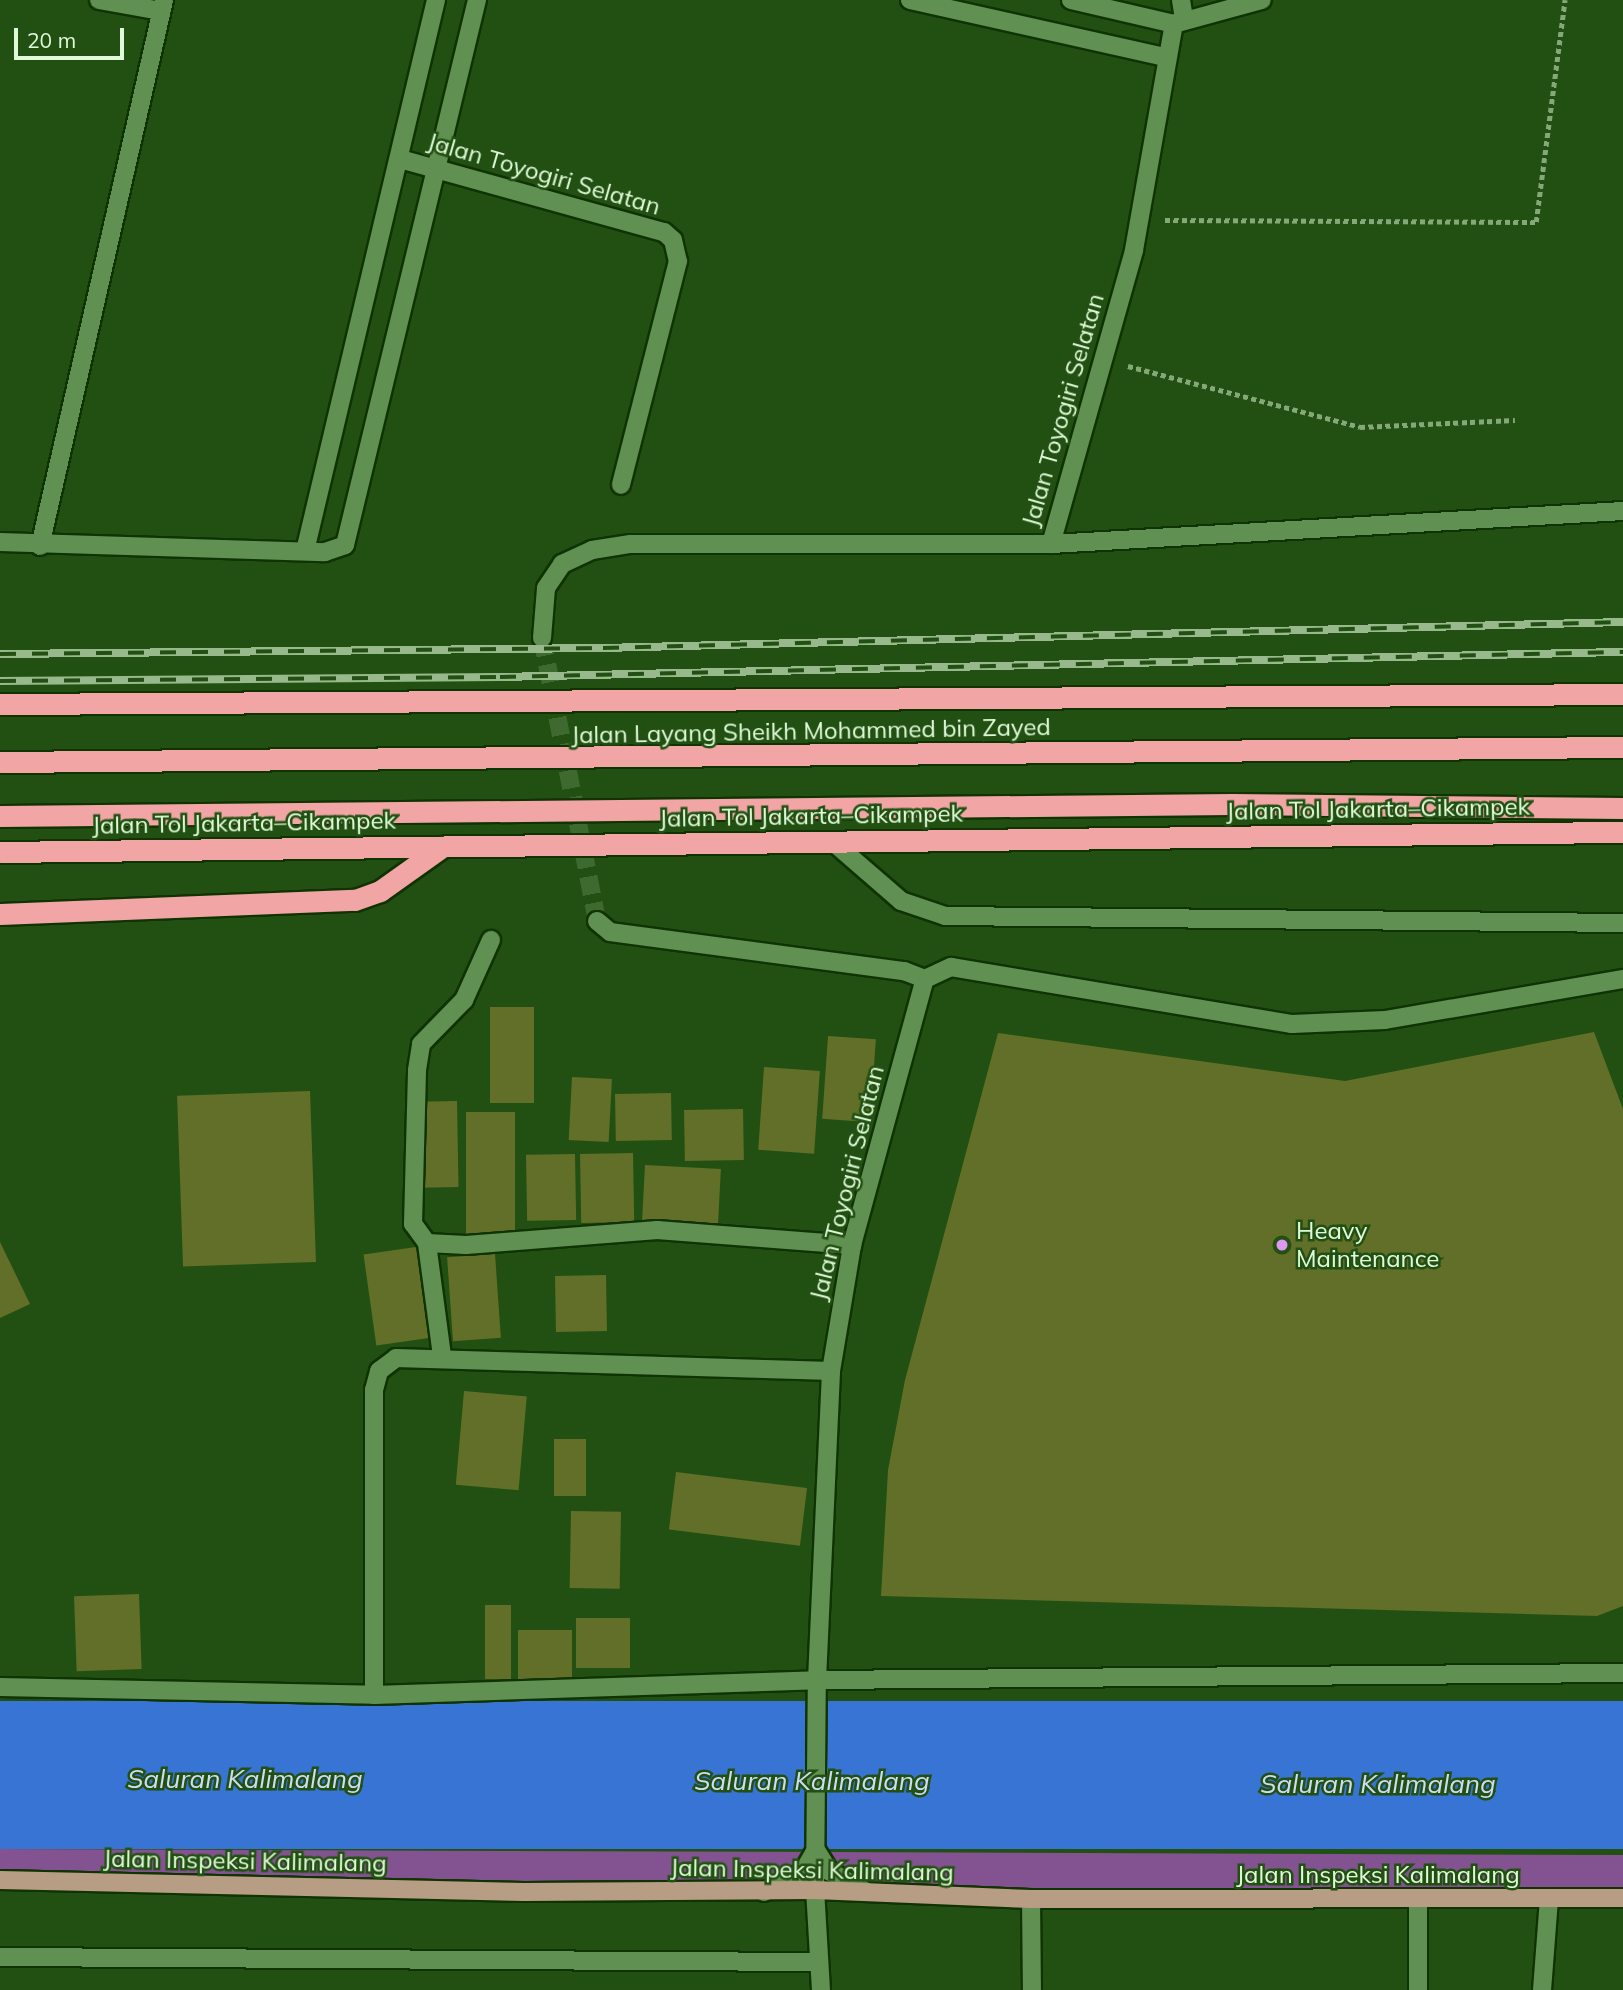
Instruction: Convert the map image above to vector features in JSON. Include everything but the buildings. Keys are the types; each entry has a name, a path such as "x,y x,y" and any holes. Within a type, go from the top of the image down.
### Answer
{"highway":[{"path":"0,704 1623,694"},
{"name":"Jalan Layang Sheikh Mohammed bin Zayed","path":"0,762 1623,747"},
{"path":"0,816 1232,804 1623,807"},
{"name":"Jalan Tol Jakarta–Cikampek","path":"0,852 1623,832"},
{"path":"0,914 355,900 380,891 442,847"}],"main road":[{"name":"Jalan Inspeksi Kalimalang","path":"0,1880 762,1893 815,1890 1031,1899 1418,1901 1623,1898"}],"street":[{"path":"40,547 163,5 99,0"},
{"path":"305,551 436,0"},
{"path":"0,542 40,547 305,551 336,551 345,545 477,0"},
{"path":"911,0 1165,57"},
{"path":"1071,0 1179,22 1262,0"},
{"path":"1179,22 1181,0"},
{"name":"Jalan Toyogiri Selatan","path":"542,638 551,576 562,564 592,550 695,542 1051,544 1104,360 1140,219 1165,57 1179,22"},
{"name":"Jalan Toyogiri Selatan","path":"400,159 664,232 673,240 678,261 621,485"},
{"path":"1051,544 1623,511"},
{"path":"833,842 901,901 945,916 1623,923"},
{"path":"597,921 610,932 904,971 925,979 951,967 1292,1024 1385,1020 1623,978"},
{"path":"442,1356 427,1242 413,1224 421,1044 464,1000 491,940"},
{"name":"Jalan Toyogiri Selatan","path":"821,1990 816,1962 815,1890 817,1680 831,1371 852,1245 925,979"},
{"path":"427,1242 466,1245 657,1230 852,1245"},
{"path":"374,1695 374,1390 379,1371 396,1358 442,1356 831,1371"},
{"path":"0,1687 374,1695 817,1680 1623,1672"},
{"path":"762,1893 803,1872 816,1850 830,1871 867,1892"},
{"path":"1542,1990 1549,1898"},
{"path":"1031,1899 1032,1990"},
{"path":"1418,1901 1418,1990"},
{"path":"0,1957 816,1962"}],"path":[{"path":"1140,219 1536,222 1565,0"},
{"path":"1104,360 1360,427 1515,420"}],"shaded area":[{"path":"0,1849 1623,1855 1623,1898 867,1892 829,1871 762,1893 0,1880"}],"water":[{"name":"Saluran Kalimalang","path":"0,1701 1623,1701 1623,1849 0,1849"}],"tunnel":[{"path":"542,638 597,921"}],"railway":[{"path":"0,654 603,648 1623,622"},
{"path":"0,681 500,677 1623,652"}],"place":[{"name":"Heavy Maintenance","path":"1282,1245"}]}
